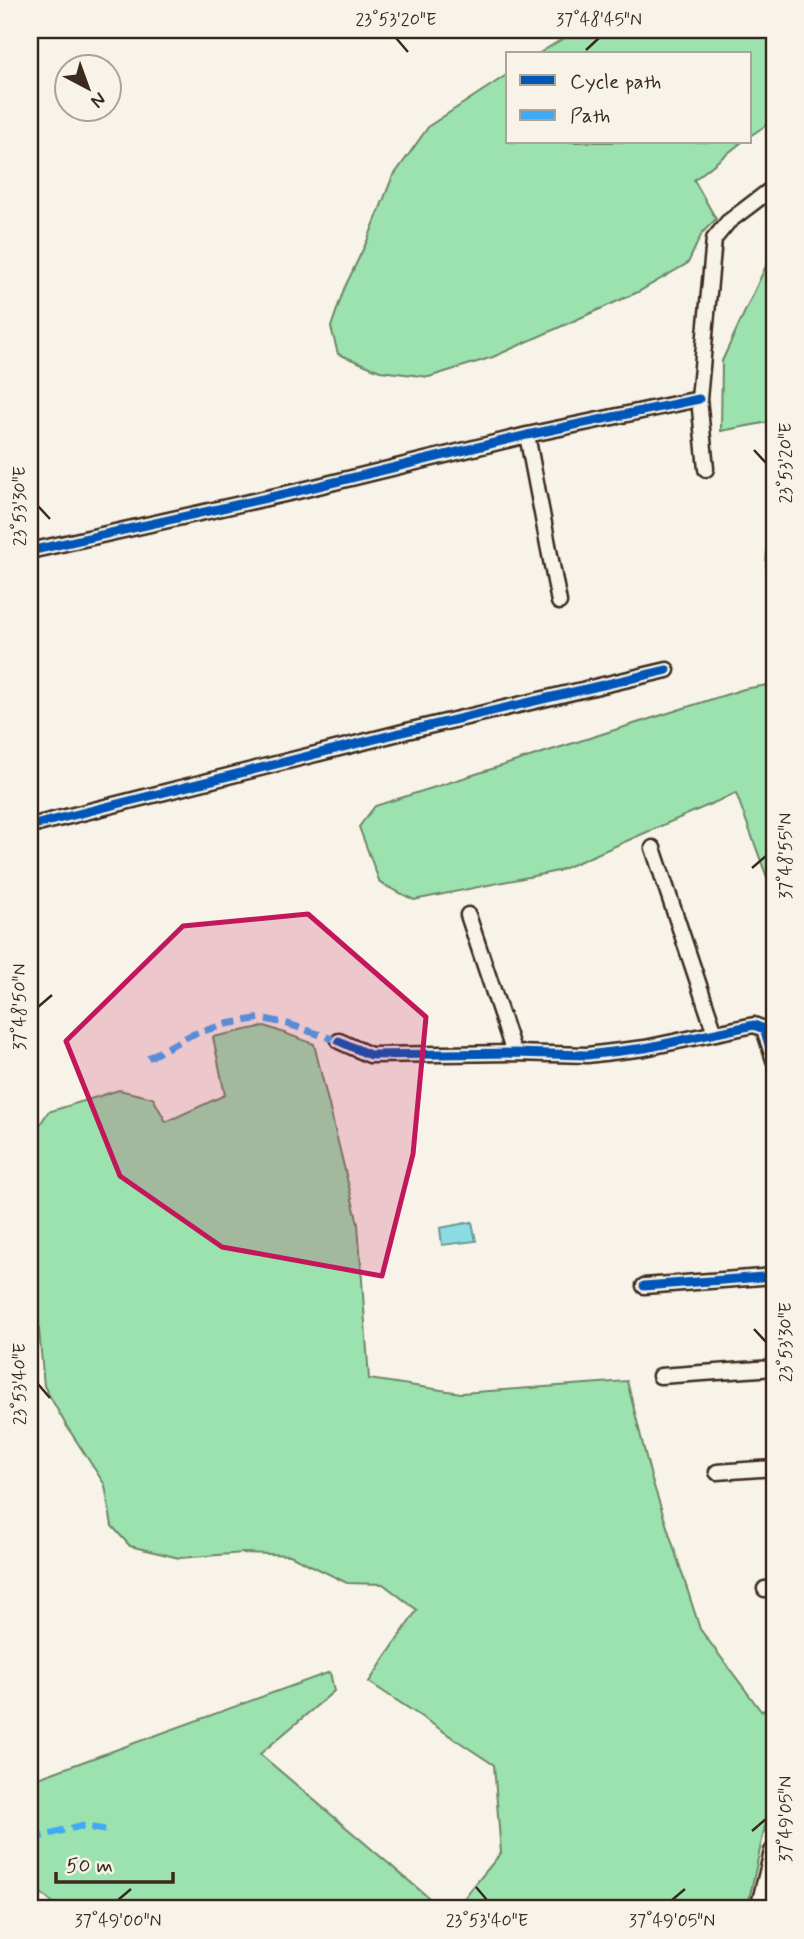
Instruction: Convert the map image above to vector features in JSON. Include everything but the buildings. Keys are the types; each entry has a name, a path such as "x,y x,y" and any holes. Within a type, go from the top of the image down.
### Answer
{"street":[{"path":"706,469 699,399 713,239 728,222 774,187"},
{"path":"30,551 298,491 527,435 699,399"},
{"path":"527,435 559,602"},
{"path":"30,827 407,731 667,670"},
{"path":"653,848 715,1033"},
{"path":"468,915 514,1053"},
{"path":"339,1041 370,1055 587,1055 645,1048 754,1024 764,1029 774,1060"},
{"path":"644,1286 774,1276"},
{"path":"660,1376 774,1368"},
{"path":"717,1472 774,1468"},
{"path":"760,1909 774,1852"}],"highlighted area":[{"path":"308,914 426,1017 413,1154 382,1276 222,1247 120,1176 66,1041 183,926"}],"green space":[{"path":"577,30 774,30 774,120 752,135 752,52 541,52"},
{"path":"506,75 506,144 739,144 694,180 716,219 702,233 688,263 638,292 493,357 429,377 380,371 338,354 331,327 344,289 368,239 392,178 429,126"},
{"path":"774,254 774,421 721,431 722,361 771,255"},
{"path":"774,507 774,613 766,565 770,513"},
{"path":"774,684 774,891 736,793 558,871 414,900 380,883 359,827 375,806 744,689"},
{"path":"265,1026 314,1044 358,1224 369,1379 461,1393 627,1381 651,1477 700,1629 761,1711 774,1708 774,1793 747,1909 455,1909 501,1853 494,1765 369,1682 417,1610 383,1584 347,1583 290,1555 244,1553 179,1558 130,1546 112,1526 105,1485 44,1386 34,1273 30,1257 30,1140 48,1112 119,1090 153,1098 166,1122 225,1095 213,1037"},
{"path":"330,1672 334,1691 260,1754 442,1909 59,1909 30,1883 30,1781"}],"water":[{"path":"472,1222 476,1241 442,1245 440,1228"}],"marked path":[{"path":"148,1058 191,1035 226,1024 261,1018 339,1041"},
{"path":"30,1839 80,1826 105,1830"}],"cycle path":[{"path":"30,551 298,491 527,435 699,399"},
{"path":"30,826 407,731 667,670"},
{"path":"339,1041 370,1055 587,1055 645,1048 754,1025 764,1029 774,1060"},
{"path":"644,1286 774,1276"}]}
